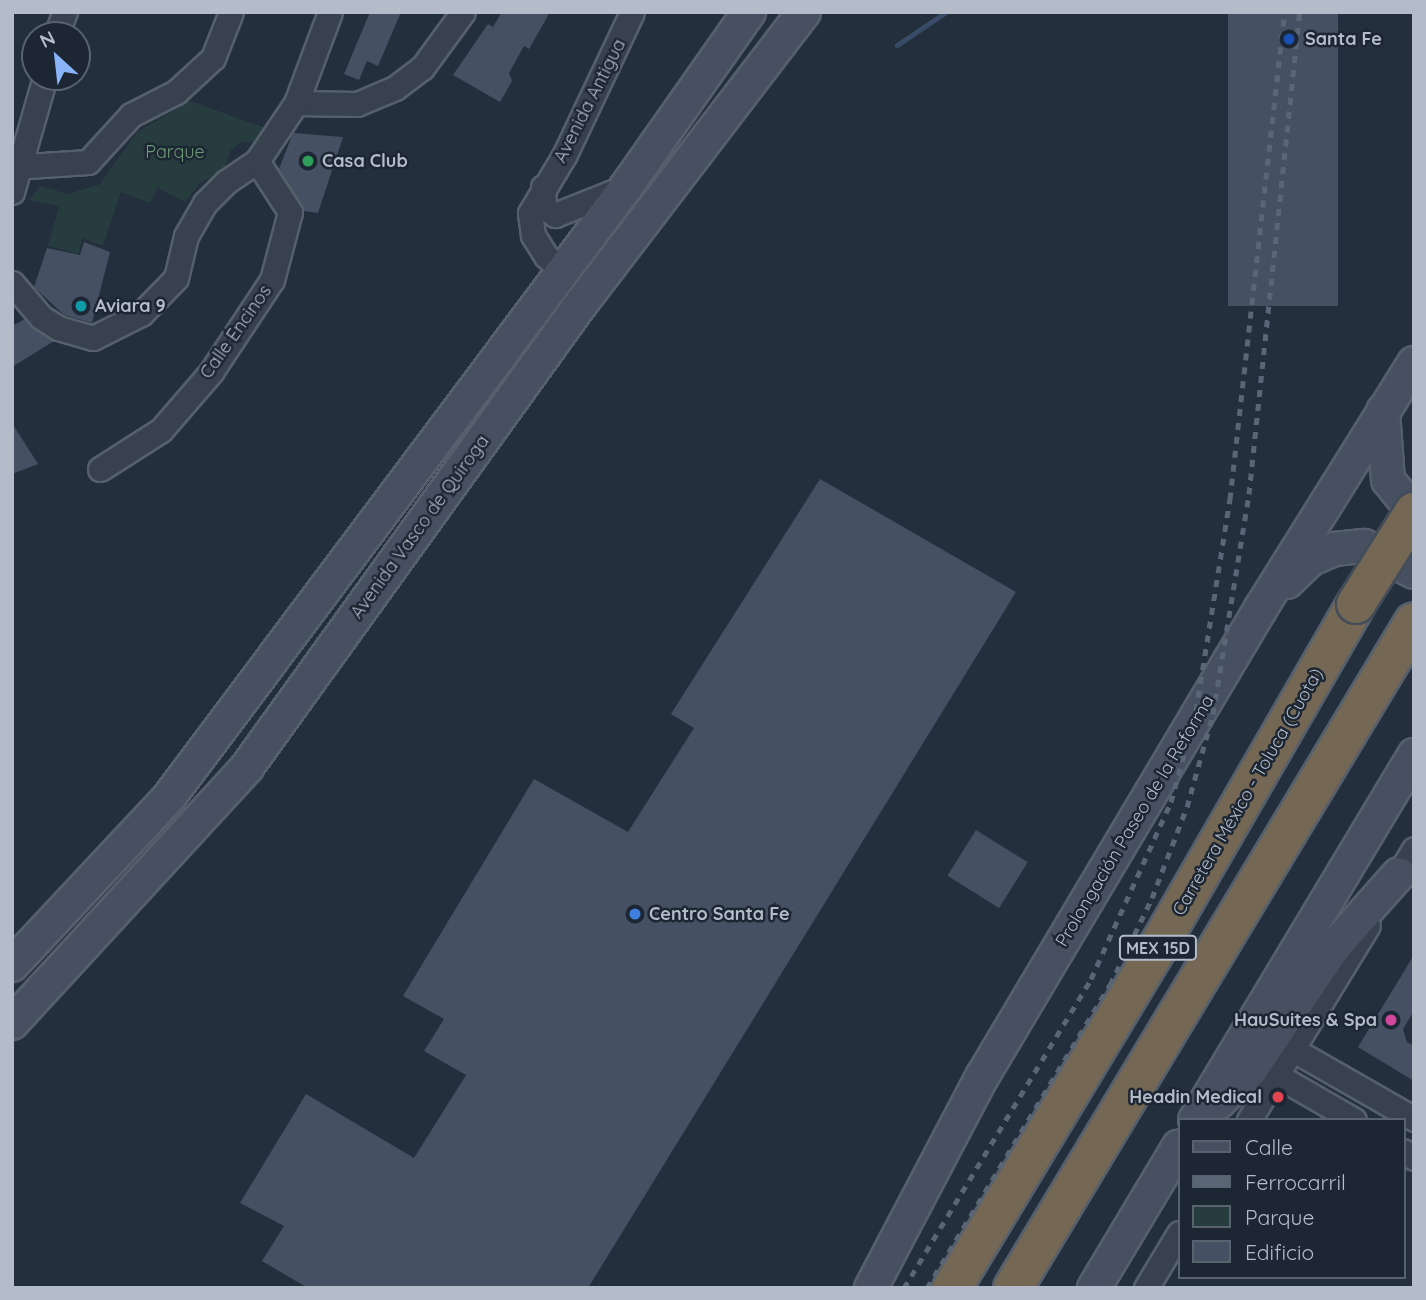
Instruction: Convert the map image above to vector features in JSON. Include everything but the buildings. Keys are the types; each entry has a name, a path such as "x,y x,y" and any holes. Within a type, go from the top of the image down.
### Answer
{"highway":[{"name":"Carretera México - Toluca (Cuota)","path":"951,1288 1158,947 1356,604 1414,512"},
{"name":"MEX 15D","path":"1013,1288 1408,632"}],"main road":[{"path":"12,965 169,797 626,187 749,12"},
{"name":"Avenida Vasco de Quiroga","path":"12,1023 247,767 580,305 804,12"},
{"name":"Prolongación Paseo de la Reforma","path":"871,1288 982,1077 1261,608 1414,363"},
{"path":"1382,411 1388,480 1403,504 1414,512"},
{"path":"1261,608 1311,559 1334,549 1364,546 1414,572"},
{"path":"1199,1118 1414,755"},
{"path":"1200,1118 1250,1071 1335,946 1409,869"},
{"path":"1094,1288 1178,1148"}],"street":[{"path":"17,168 88,162 131,115 176,92 213,58 231,12"},
{"path":"12,283 41,317 62,329 93,338 118,328 141,314 176,278 186,236 205,204 226,182 257,161 296,103 330,12"},
{"path":"296,103 357,104 395,88 422,68 463,12"},
{"name":"Avenida Antigua","path":"563,270 546,256 533,235 530,213 565,153 632,12"},
{"path":"12,191 41,91"},
{"name":"Calle Encinos","path":"100,469 161,430 211,372 272,280 290,212 257,161"},
{"path":"543,187 544,207 555,215 626,187"},
{"path":"1250,1118 1409,869"},
{"path":"1292,1049 1414,1119"},
{"path":"1276,1075 1351,1118"},
{"path":"1146,1288 1178,1235"}],"green space":[{"name":"Parque","path":"190,101 265,128 257,142 241,142 230,151 224,172 200,183 185,202 158,188 150,203 121,192 103,246 82,238 79,254 48,246 59,206 29,200 40,186 68,194 100,184 137,132"}],"waterway":[{"path":"897,45 946,12"}],"railway":[{"path":"904,1288 1091,979 1171,802 1196,711 1230,499 1285,12"},
{"path":"927,1288 1110,985 1152,898 1187,807 1213,714 1249,494 1300,12"}],"place":[{"name":"Santa Fe","path":"1289,39"},
{"name":"Casa Club","path":"308,161"},
{"name":"Aviara 9","path":"81,306"},
{"name":"Centro Santa Fe","path":"635,914"},
{"name":"HauSuites & Spa","path":"1391,1020"},
{"name":"Headin Medical","path":"1278,1097"}]}
